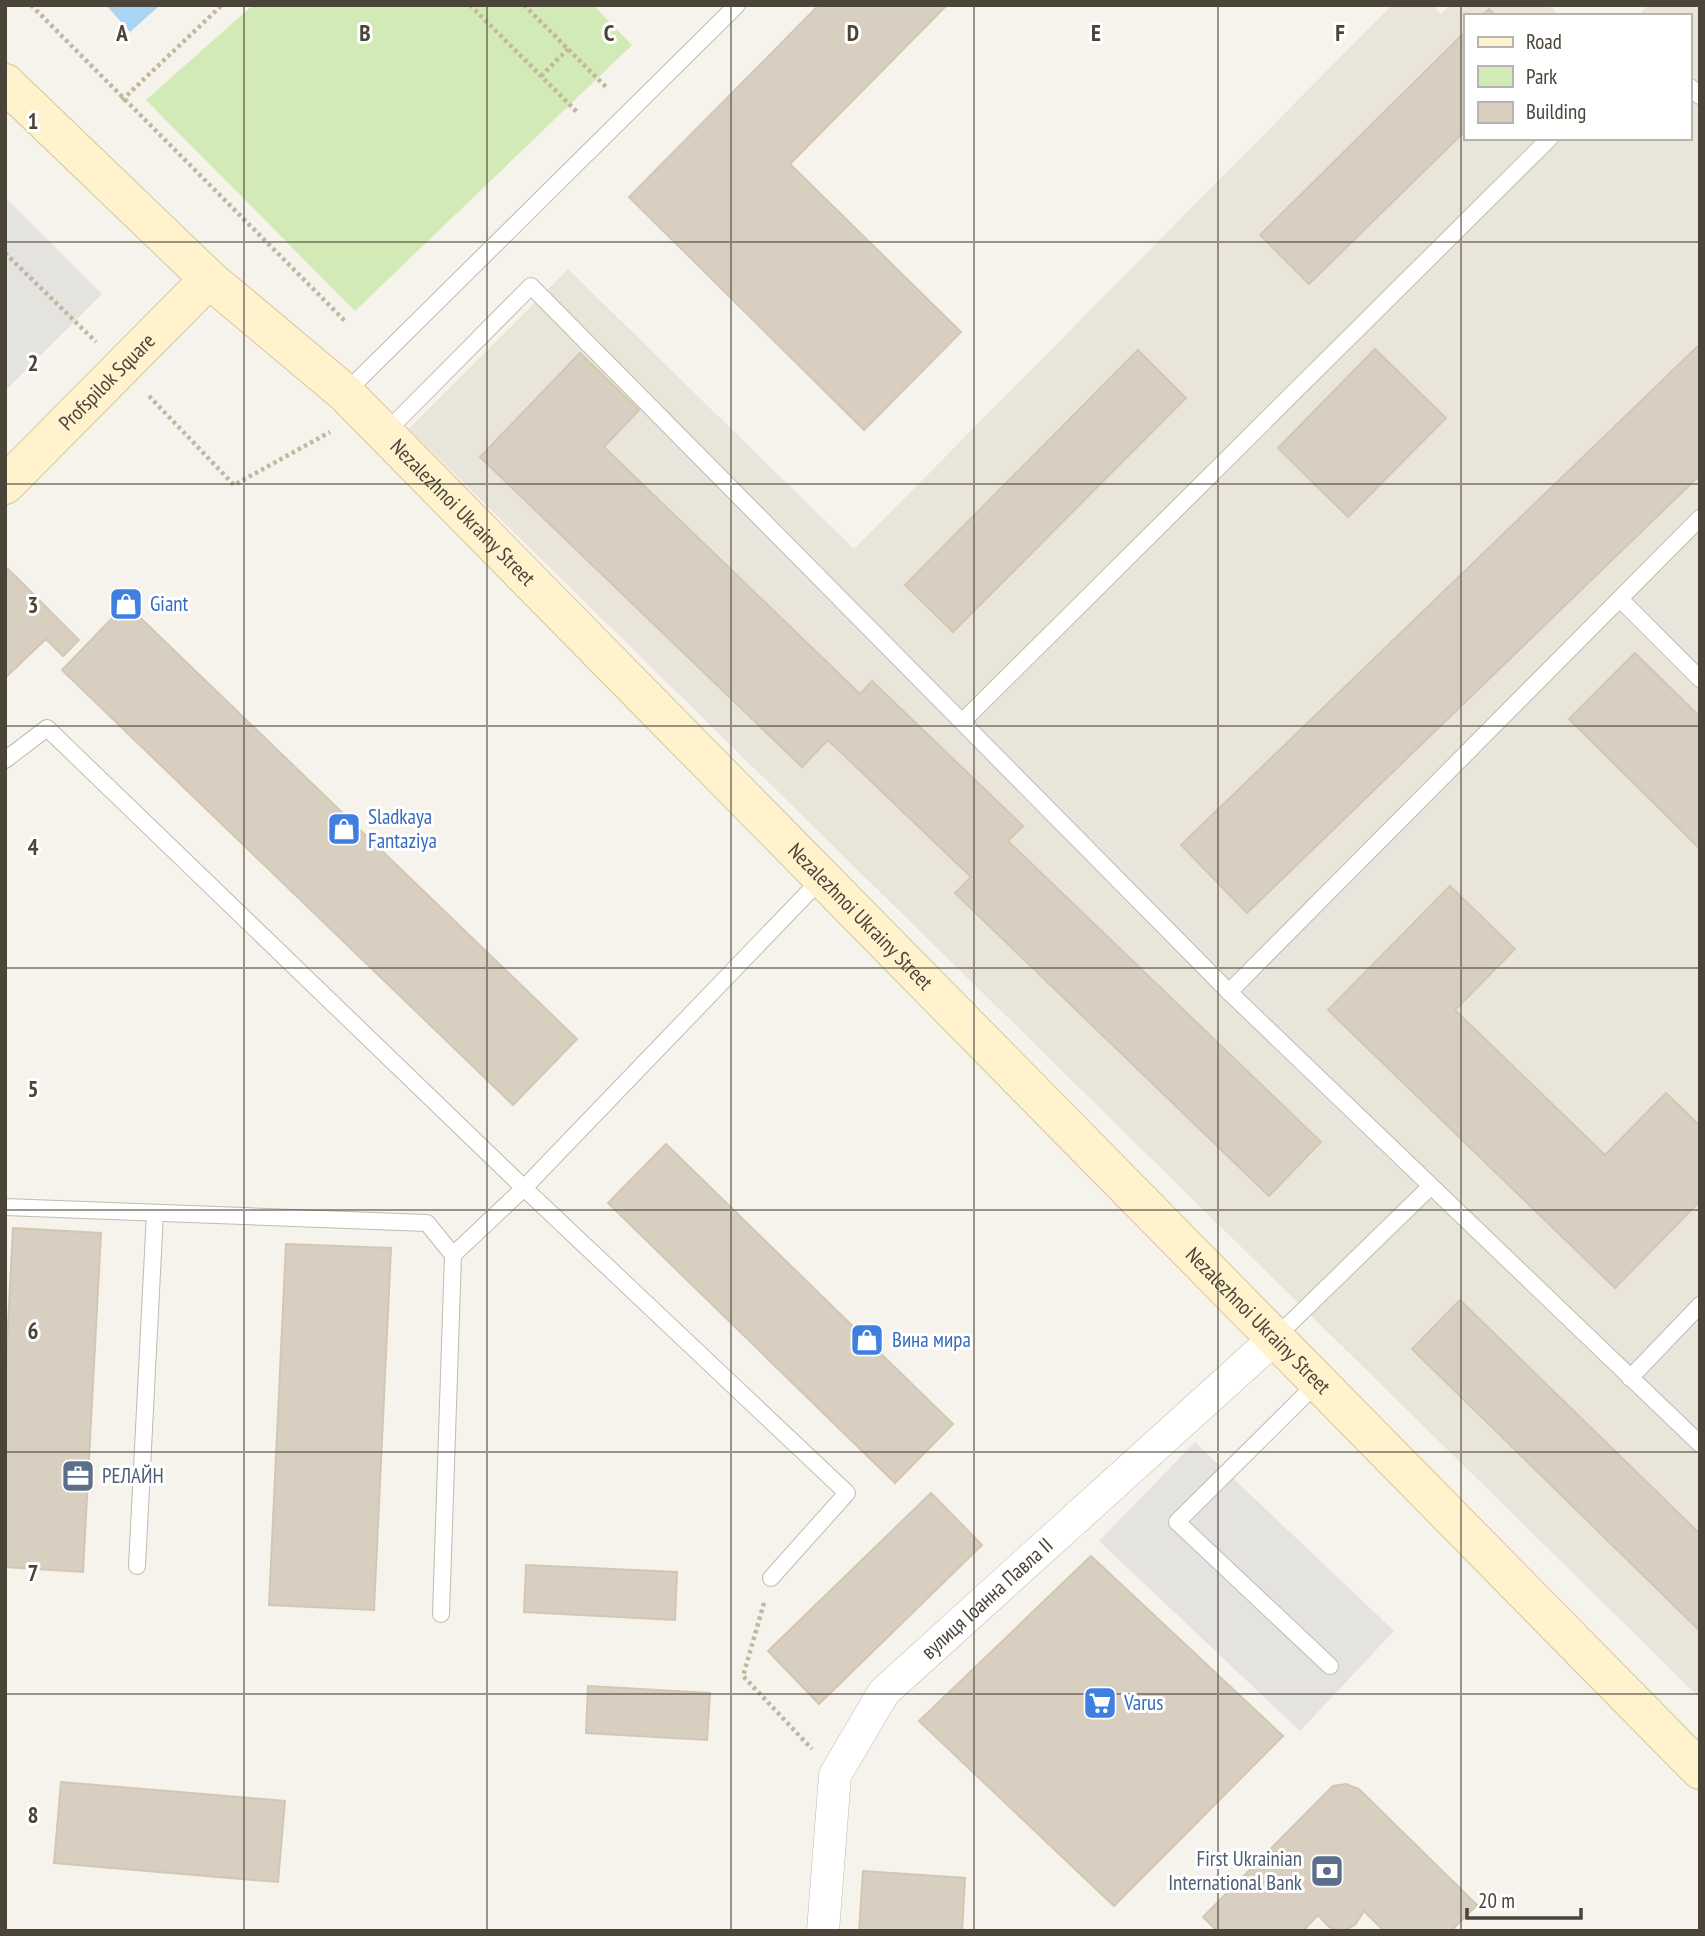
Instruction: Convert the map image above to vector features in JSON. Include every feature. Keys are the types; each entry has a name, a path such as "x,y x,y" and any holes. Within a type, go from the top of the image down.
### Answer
{"street":[{"name":"Nezalezhnoi Ukrainy Street","path":"5,83 209,279 345,393 1700,1770"},
{"name":"Profspilok Square","path":"5,485 209,279"},
{"name":"вулиця Іоанна Павла ІІ","path":"823,1931 835,1775 884,1692 1276,1337"}],"lane":[{"path":"345,393 737,5"},
{"path":"963,721 1548,140"},
{"path":"384,433 531,286 1229,992 1700,1444"},
{"path":"1229,992 1700,518"},
{"path":"1620,599 1700,679"},
{"path":"5,760 47,728 524,1188 848,1493 771,1578"},
{"path":"453,1255 524,1188 823,877"},
{"path":"1276,1337 1430,1187"},
{"path":"5,1207 427,1223 453,1255 441,1614"},
{"path":"137,1566 155,1213"},
{"path":"1630,1378 1700,1305"},
{"path":"1319,1381 1177,1522 1329,1666"}],"path":[{"path":"31,5 122,100 346,322"},
{"path":"122,100 222,5"},
{"path":"470,5 578,113"},
{"path":"524,5 607,88"},
{"path":"541,76 568,49"},
{"path":"771,1578 743,1676 835,1775"}],"shaded area":[{"path":"1392,5 1433,5 1441,14 1450,5 1549,5 1558,14 1464,14 1464,140 1691,140 1691,14 1640,14 1648,5 1700,5 1700,1698 409,429 568,269 854,549"},
{"path":"5,197 102,294 5,391"},
{"path":"1195,1442 1394,1631 1300,1731 1099,1541"}],"green space":[{"path":"253,5 593,5 632,45 355,311 146,100"}],"water":[{"path":"106,5 160,5 130,32"}],"building":[{"path":"819,5 947,5 790,164 961,332 864,430 629,197"},
{"path":"1464,33 1464,132 1309,284 1260,235"},
{"path":"1700,344 1700,475 1247,913 1181,845"},
{"path":"1375,349 1446,418 1348,517 1278,448"},
{"path":"1138,350 1186,398 953,632 905,585"},
{"path":"580,353 639,410 604,447 860,694 872,681 1023,826 1008,841 1321,1142 1269,1196 955,893 971,877 828,740 802,767 480,457"},
{"path":"8,569 79,640 63,656 46,639 5,678 5,572"},
{"path":"126,604 577,1039 513,1105 62,670"},
{"path":"1635,653 1700,717 1700,849 1569,719"},
{"path":"1450,886 1515,949 1455,1010 1605,1155 1666,1093 1700,1126 1700,1201 1615,1288 1328,1010"},
{"path":"666,1144 953,1424 895,1483 608,1203"},
{"path":"13,1228 101,1233 83,1572 5,1567 5,1382"},
{"path":"286,1244 391,1248 374,1610 269,1605"},
{"path":"1460,1300 1700,1534 1700,1631 1412,1349"},
{"path":"931,1493 982,1545 819,1704 768,1651"},
{"path":"1091,1556 1283,1736 1114,1906 919,1721"},
{"path":"526,1565 677,1572 675,1620 524,1612"},
{"path":"588,1686 710,1693 707,1740 586,1733"},
{"path":"61,1782 285,1801 278,1882 54,1863"},
{"path":"1346,1784 1359,1789 1477,1905 1451,1931 1384,1931 1364,1911 1355,1925 1343,1931 1329,1927 1318,1915 1303,1931 1217,1931 1203,1917 1333,1786"},
{"path":"863,1871 965,1878 962,1931 859,1931"}],"place":[{"name":"Giant","path":"126,604"},
{"name":"Sladkaya Fantaziya","path":"344,829"},
{"name":"Вина мира","path":"867,1340"},
{"name":"РЕЛАЙН","path":"78,1476"},
{"name":"Varus","path":"1100,1703"},
{"name":"First Ukrainian International Bank","path":"1327,1871"}]}
